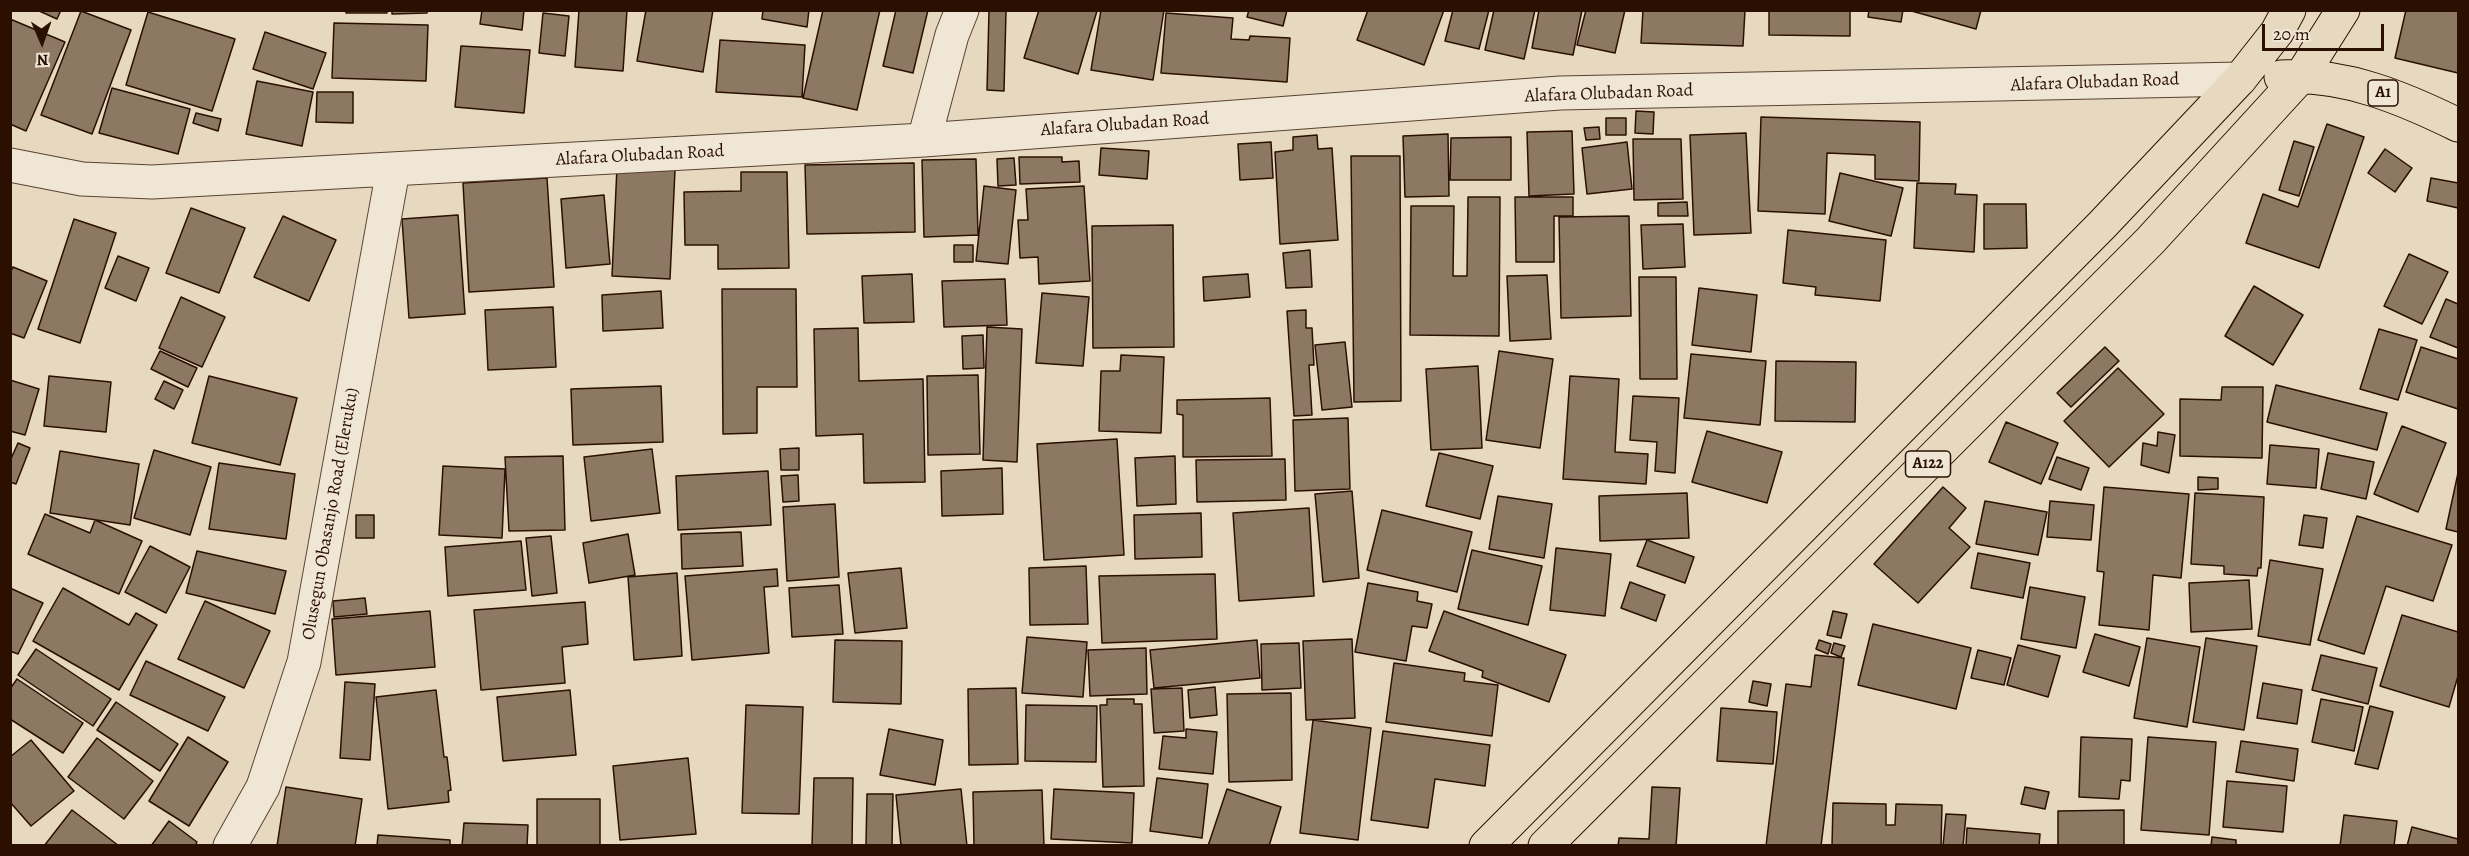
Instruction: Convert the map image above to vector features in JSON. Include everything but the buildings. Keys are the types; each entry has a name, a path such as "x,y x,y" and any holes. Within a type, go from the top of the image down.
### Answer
{"highway":[{"path":"2241,79 2277,32 2289,10"},
{"path":"2302,75 2343,10"},
{"name":"A1","path":"2241,79 2302,75 2359,85 2412,102 2458,125"},
{"name":"A122","path":"1545,846 2150,241 2302,75"},
{"name":"A122","path":"1486,846 2102,225 2241,79"},
{"path":"1683,646 1717,675"}],"street":[{"path":"924,140 952,35 962,10"},
{"name":"Alafara Olubadan Road","path":"10,165 82,179 152,182 924,140 1560,93 2241,79"},
{"name":"Olusegun Obasanjo Road (Eleruku)","path":"230,846 263,787 304,662 393,170"}]}
